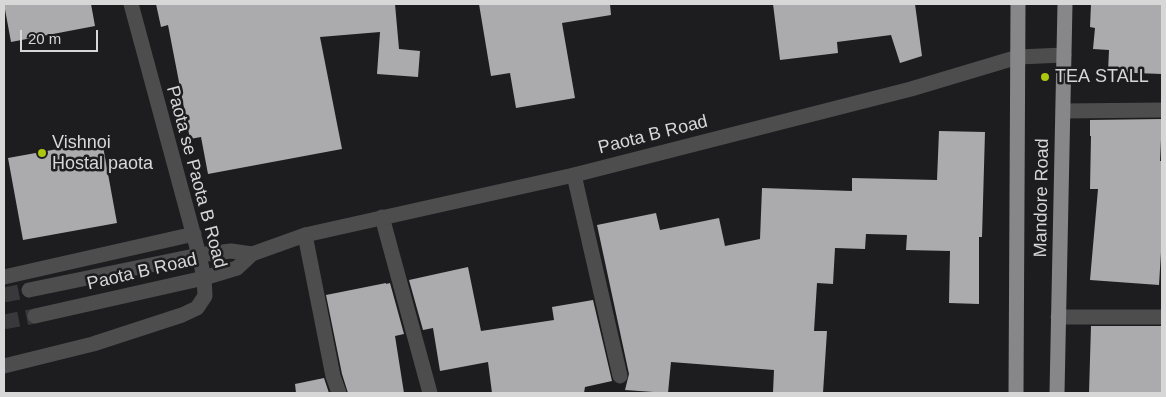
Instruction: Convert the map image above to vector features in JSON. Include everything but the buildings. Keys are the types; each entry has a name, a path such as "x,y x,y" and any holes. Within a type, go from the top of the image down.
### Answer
{"highway":[{"name":"Mandore Road","path":"1016,393 1018,4"},
{"name":"Mandore Road","path":"1057,393 1065,4"}],"street":[{"name":"Paota se Paota B Road","path":"4,366 93,344 182,315 197,308 205,296 200,255 131,4"},
{"name":"Paota B Road","path":"35,316 204,278 237,268 252,254 305,236 382,217 574,175 911,89 1018,56 1064,55"},
{"path":"1063,111 1162,110"},
{"path":"574,175 620,376"},
{"path":"382,217 430,393"},
{"path":"4,277 194,234"},
{"path":"305,236 333,376 339,393"},
{"name":"Paota B Road","path":"29,290 200,255 231,251 252,254"},
{"path":"1058,317 1162,318"}],"tunnel":[{"path":"4,295 29,290"},
{"path":"4,322 35,316"}],"place":[{"name":"TEA STALL","path":"1045,77"},
{"name":"Vishnoi Hostal paota","path":"42,153"}]}
